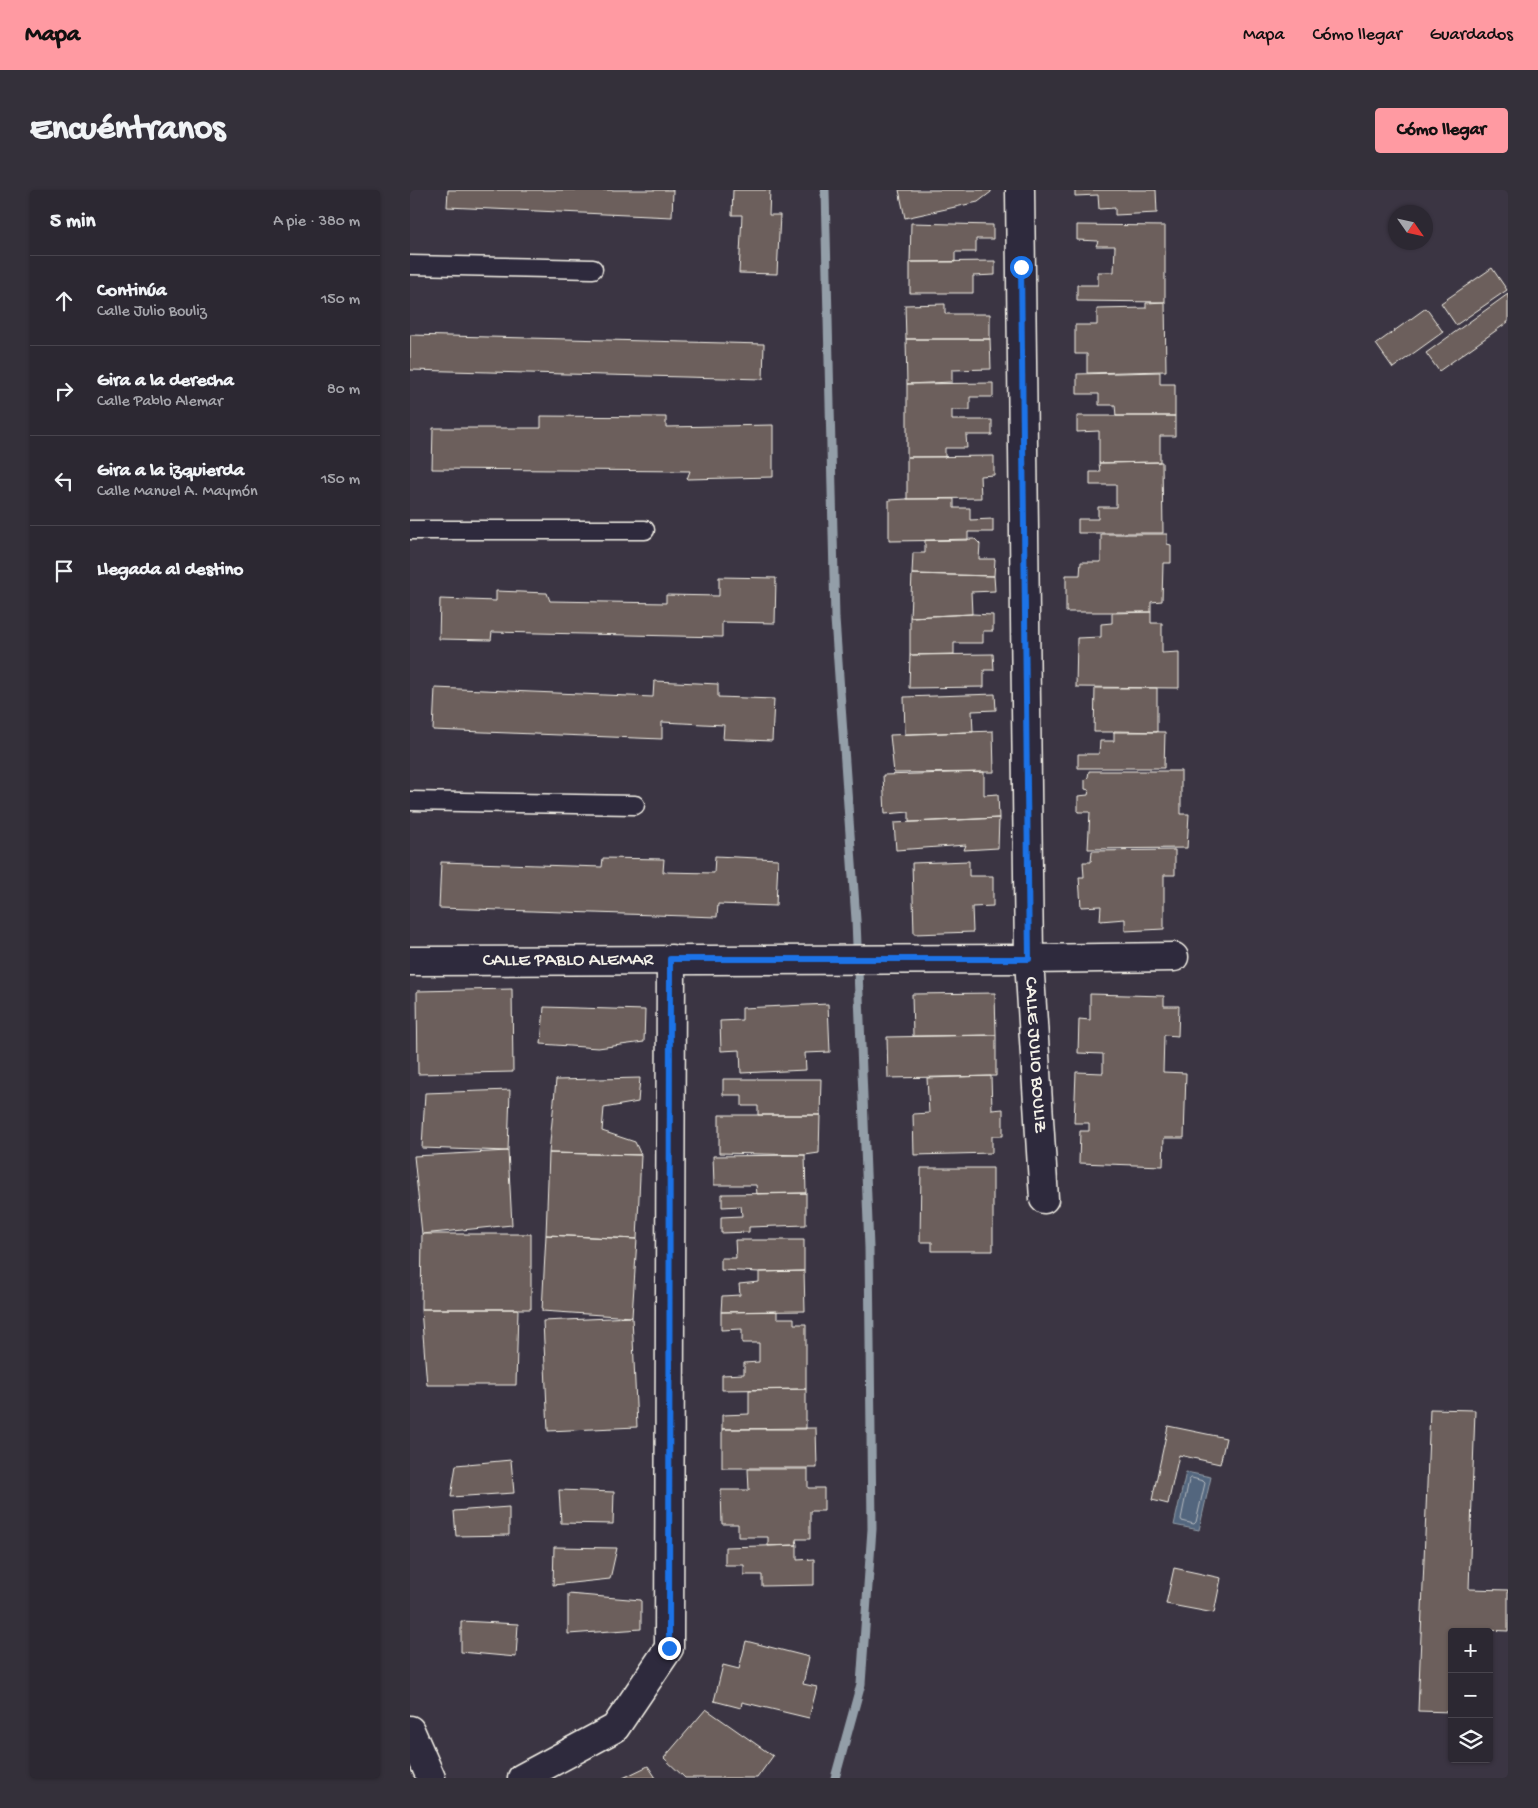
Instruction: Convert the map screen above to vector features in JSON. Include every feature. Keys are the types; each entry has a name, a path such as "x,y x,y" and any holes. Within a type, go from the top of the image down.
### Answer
{"street":[{"name":"CALLE JULIO BOULIZ","path":"1020,190 1029,959 1044,1199"},
{"name":"CALLE PABLO ALEMAR","path":"410,960 1174,957"},
{"path":"522,1778 615,1728 669,1648 670,959"},
{"path":"410,1730 431,1778"}],"lane":[{"path":"410,265 593,269"},
{"path":"410,530 645,530"},
{"path":"410,801 635,805"}],"water":[{"path":"1186,1472 1211,1477 1199,1530 1174,1525"}],"building":[{"path":"448,190 673,190 672,217 447,207"},
{"path":"733,190 770,190 769,215 780,215 777,274 739,273 742,215 732,215"},
{"path":"899,190 991,190 991,192 978,202 905,218"},
{"path":"1075,190 1156,190 1157,213 1115,215 1115,208 1099,209 1098,195 1075,196"},
{"path":"911,223 993,225 993,239 976,239 976,252 955,252 955,262 910,262"},
{"path":"1077,225 1165,226 1165,302 1077,301 1077,285 1098,285 1098,272 1114,272 1115,246 1096,246 1098,241 1077,240"},
{"path":"995,261 995,275 973,276 973,293 910,293 910,262"},
{"path":"1492,268 1507,290 1456,325 1441,303"},
{"path":"1508,294 1508,322 1439,371 1426,353"},
{"path":"1165,302 1166,371 1087,373 1087,354 1075,354 1075,325 1097,325 1097,309 1146,308 1146,303"},
{"path":"945,304 945,314 990,314 990,339 906,339 905,305"},
{"path":"1426,308 1443,332 1393,368 1376,344"},
{"path":"410,335 764,344 763,379 410,370"},
{"path":"906,339 990,339 991,369 952,370 952,382 907,384"},
{"path":"1160,372 1160,384 1175,384 1175,416 1116,416 1115,405 1099,405 1099,394 1077,394 1077,374"},
{"path":"993,383 993,397 970,397 970,410 952,410 952,420 992,420 992,435 966,435 967,448 945,448 945,457 907,457 907,384"},
{"path":"541,416 666,417 666,427 773,425 773,477 687,479 690,471 432,469 433,428 541,428"},
{"path":"1077,416 1175,416 1175,436 1160,436 1160,462 1099,463 1099,431 1077,432"},
{"path":"994,456 994,475 980,476 981,498 907,499 907,457"},
{"path":"1162,462 1163,533 1078,533 1078,519 1098,519 1098,507 1116,507 1116,485 1090,485 1090,472 1100,472 1099,463"},
{"path":"954,499 954,508 970,508 970,520 993,519 993,532 968,532 968,540 889,541 889,500"},
{"path":"1101,534 1167,534 1167,544 1171,545 1171,563 1163,563 1162,601 1151,602 1151,612 1066,612 1066,575 1080,575 1081,562 1101,562"},
{"path":"975,539 980,544 979,559 995,559 994,576 912,574 913,553 925,553 925,540"},
{"path":"912,574 994,576 995,591 971,592 972,614 910,617"},
{"path":"719,577 776,578 775,623 722,622 722,637 492,632 491,640 439,639 440,599 496,601 496,591 547,593 550,601 666,603 666,595 719,596"},
{"path":"1151,612 1151,623 1162,623 1162,653 1179,652 1179,688 1076,687 1077,638 1101,637 1101,624 1112,623 1112,613"},
{"path":"972,614 993,615 993,631 983,631 983,643 954,643 954,654 910,655 910,617"},
{"path":"993,654 994,670 984,670 984,687 909,688 910,655"},
{"path":"654,681 718,684 718,697 774,699 772,741 723,739 724,725 662,722 662,739 433,730 435,688 653,697"},
{"path":"1095,688 1157,688 1157,732 1094,732"},
{"path":"995,694 996,710 972,711 973,732 905,734 904,697"},
{"path":"993,731 994,772 894,773 890,735"},
{"path":"1114,731 1165,732 1164,768 1078,768 1078,754 1099,754 1100,741 1114,741"},
{"path":"1089,771 1181,771 1181,814 1189,814 1187,848 1088,849 1090,812 1078,812 1078,796 1088,795 1089,790 1085,789 1085,780 1088,777"},
{"path":"984,772 984,795 998,794 999,818 909,822 909,812 885,814 883,775"},
{"path":"999,818 998,848 964,850 966,845 896,850 894,823"},
{"path":"1175,850 1175,875 1164,875 1164,929 1125,931 1125,919 1100,921 1101,906 1081,907 1079,877 1084,877 1083,862 1091,862 1092,851"},
{"path":"715,856 778,859 776,906 718,904 717,917 439,908 441,862 602,867 603,858 664,859 663,872 714,873"},
{"path":"969,861 969,876 993,876 993,906 972,907 973,932 914,934 912,863"},
{"path":"512,989 513,1072 418,1074 417,991"},
{"path":"995,993 996,1035 913,1036 912,994"},
{"path":"1090,994 1164,996 1164,1006 1179,1006 1178,1036 1164,1035 1163,1072 1186,1073 1184,1138 1164,1138 1163,1166 1079,1163 1080,1131 1089,1131 1089,1123 1074,1123 1076,1072 1103,1073 1103,1054 1078,1053 1079,1019 1090,1020"},
{"path":"828,1004 830,1052 805,1053 806,1070 741,1073 740,1050 721,1051 720,1021 742,1020 742,1008"},
{"path":"544,1007 645,1010 644,1042 598,1048 541,1044"},
{"path":"996,1035 996,1076 888,1078 887,1037"},
{"path":"991,1076 992,1110 1003,1109 1003,1136 992,1136 992,1153 914,1155 913,1114 929,1113 927,1078"},
{"path":"640,1078 638,1102 604,1108 602,1131 635,1142 641,1155 549,1153 556,1080"},
{"path":"723,1079 821,1079 820,1115 758,1115 758,1106 742,1106 742,1095 723,1095"},
{"path":"510,1090 508,1151 422,1148 425,1093"},
{"path":"719,1115 820,1115 819,1153 805,1155 719,1153"},
{"path":"508,1151 512,1225 422,1234 414,1156"},
{"path":"549,1153 641,1155 637,1239 546,1235"},
{"path":"805,1155 806,1193 757,1194 756,1185 714,1185 713,1156"},
{"path":"921,1168 993,1168 993,1251 932,1251 932,1242 920,1242"},
{"path":"806,1193 806,1225 749,1227 749,1232 721,1233 721,1217 742,1216 741,1206 722,1207 722,1194"},
{"path":"422,1234 531,1234 531,1309 421,1309"},
{"path":"546,1235 637,1239 632,1317 542,1311"},
{"path":"735,1240 804,1240 804,1271 759,1272 721,1270 721,1258 736,1258"},
{"path":"804,1271 805,1311 721,1312 722,1296 740,1295 739,1284 759,1282 759,1272"},
{"path":"421,1309 518,1309 516,1385 427,1385"},
{"path":"777,1311 777,1318 794,1318 794,1324 806,1324 806,1389 722,1390 722,1375 744,1374 744,1363 759,1362 759,1343 742,1343 742,1329 721,1330 721,1312"},
{"path":"632,1317 637,1427 548,1431 543,1321"},
{"path":"806,1389 806,1429 722,1429 722,1415 749,1414 749,1390"},
{"path":"1430,1409 1475,1410 1469,1589 1508,1590 1508,1631 1493,1630 1493,1628 1448,1628 1448,1712 1418,1711"},
{"path":"1168,1426 1226,1438 1220,1464 1179,1455 1168,1504 1152,1500"},
{"path":"816,1428 817,1468 722,1468 722,1429"},
{"path":"511,1460 514,1493 451,1497 456,1465"},
{"path":"748,1469 808,1469 808,1488 824,1488 824,1511 810,1511 810,1539 796,1539 797,1545 768,1546 768,1537 738,1537 738,1524 722,1524 721,1490 749,1490"},
{"path":"559,1490 614,1492 613,1524 561,1523"},
{"path":"509,1507 509,1535 456,1536 454,1511"},
{"path":"797,1545 797,1560 814,1559 814,1585 762,1586 762,1575 744,1575 744,1565 725,1565 725,1547"},
{"path":"554,1547 617,1548 610,1579 553,1585"},
{"path":"1174,1568 1221,1578 1214,1613 1166,1604"},
{"path":"568,1594 641,1600 641,1629 568,1634"},
{"path":"461,1621 518,1624 516,1657 461,1652"},
{"path":"746,1641 809,1657 803,1684 817,1687 809,1718 742,1702 741,1708 714,1701 723,1665 739,1669"},
{"path":"706,1709 773,1756 757,1778 685,1778 664,1758"},
{"path":"648,1766 656,1778 623,1778"}],"waterway":[{"path":"825,190 835,619 856,920 869,1248 872,1529 861,1684 835,1778"}],"route":[{"path":"669,1648 670,959 1029,959 1021,267"}]}
